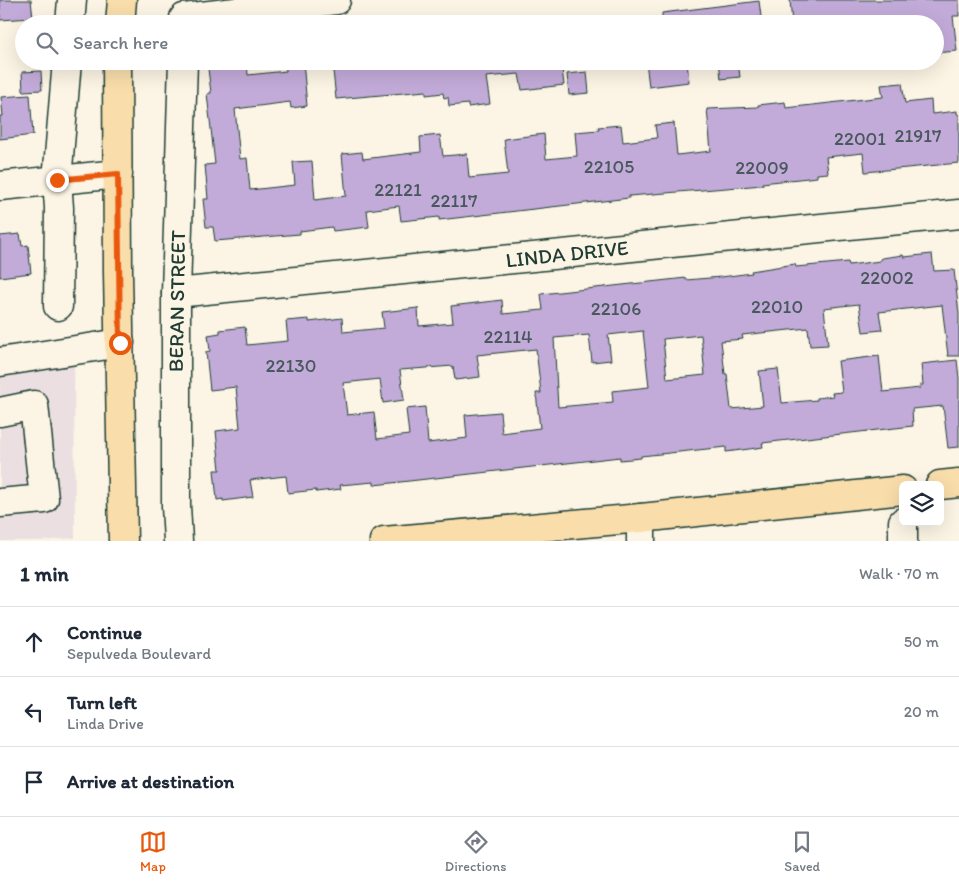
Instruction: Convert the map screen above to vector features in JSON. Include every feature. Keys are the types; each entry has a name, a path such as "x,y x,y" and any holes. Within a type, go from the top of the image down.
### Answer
{"main road":[{"path":"121,15 122,0"},
{"path":"117,70 123,541"},
{"path":"944,485 959,483"},
{"path":"384,541 641,529 899,491"}],"street":[{"path":"71,15 72,0"},
{"path":"225,15 321,1"},
{"path":"58,306 60,208 57,180 66,70"},
{"name":"BERAN STREET","path":"178,541 176,506 176,292 183,70"},
{"path":"0,186 118,174"},
{"name":"LINDA DRIVE","path":"176,292 959,214"},
{"path":"0,362 120,343"},
{"path":"0,412 34,405 44,499 0,503"},
{"path":"903,526 903,541"}],"shaded area":[{"path":"74,339 75,538 38,541 0,541 0,345"}],"building":[{"path":"0,0 31,0 33,15 15,15 15,19 0,20"},
{"path":"790,0 959,0 959,16 953,16 957,51 944,52 944,15 791,15"},
{"path":"759,1 761,15 662,15 662,13"},
{"path":"208,70 248,70 248,75 286,70 304,70 307,106 291,108 290,102 235,109 240,159 247,158 250,190 295,185 293,162 312,161 315,200 346,196 342,154 362,152 363,159 421,152 420,137 440,135 443,156 467,154 469,178 508,174 504,139 544,134 546,159 577,156 575,132 599,130 598,127 621,125 623,142 657,138 655,125 674,123 677,155 711,151 707,109 758,107 758,105 785,102 786,108 883,97 881,85 902,83 905,103 931,100 932,114 957,111 957,114 959,114 959,163 865,172 863,153 826,157 828,173 817,174 817,177 762,183 763,185 629,196 629,198 439,220 439,217 401,221 399,206 367,210 369,227 333,231 332,227 300,231 300,234 215,241 213,227 206,227 203,199 208,199 205,165 215,164 207,94 211,93"},
{"path":"333,70 562,70 564,85 522,90 519,74 486,77 490,104 468,107 468,104 449,106 448,97 444,98 443,93 426,95 426,91 336,99"},
{"path":"647,70 688,70 689,82 649,87"},
{"path":"720,70 739,70 740,77 721,79"},
{"path":"41,71 42,90 23,91 22,72"},
{"path":"587,72 589,93 569,95 567,74"},
{"path":"30,95 33,135 0,139 0,116 3,116 1,97"},
{"path":"20,234 22,246 28,245 31,273 0,277 0,236"},
{"path":"932,254 934,271 954,270 959,314 959,356 948,356 942,305 879,312 882,330 863,332 859,304 824,308 828,345 810,346 808,328 742,335 743,339 721,341 731,409 763,406 759,371 778,369 782,403 817,400 817,398 833,396 832,393 842,392 838,361 879,356 883,392 920,388 920,385 923,385 921,364 957,360 959,378 959,447 948,448 943,406 912,409 913,426 762,443 763,447 726,452 726,447 620,460 620,457 374,485 374,482 340,485 341,489 316,492 316,490 288,493 286,476 250,480 253,497 217,500 214,470 220,470 216,431 240,428 236,387 210,390 206,352 210,351 208,335 220,333 220,330 245,327 247,345 288,341 286,321 309,319 309,322 342,318 343,332 384,328 382,312 418,308 419,326 453,323 451,306 502,300 503,314 543,310 541,294 686,278 686,280 721,277 795,264 796,267 848,262 849,265 880,261 882,258 903,255 904,257","holes":["643,331 649,387 612,391 613,402 558,407 554,338 589,335 592,362 611,360 608,335","701,335 705,375 667,379 663,339","536,349 541,393 536,393 540,428 502,433 500,412 465,415 467,438 428,443 425,407 406,409 409,435 377,439 374,412 347,415 343,383 380,379 383,403 404,400 400,370 453,366 455,380 480,377 477,355"]}],"route":[{"path":"57,180 118,174 120,343"}]}
